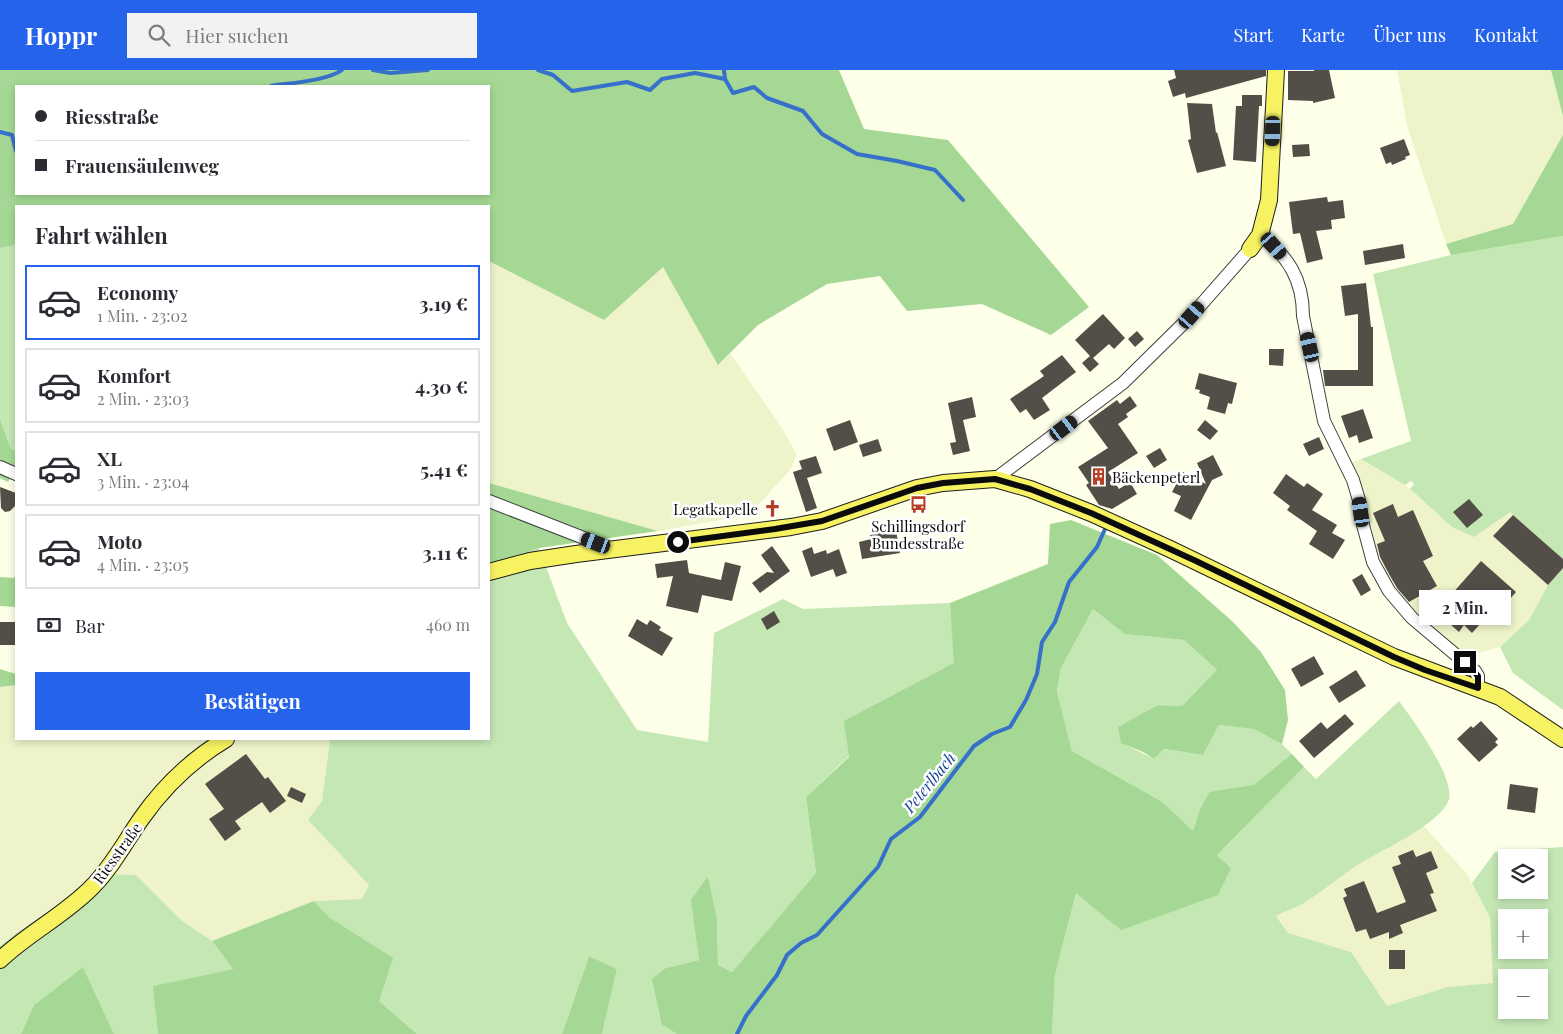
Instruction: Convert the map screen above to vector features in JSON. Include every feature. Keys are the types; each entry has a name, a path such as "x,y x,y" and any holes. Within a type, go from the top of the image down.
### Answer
{"main road":[{"path":"1250,249 1260,235 1269,200 1276,70"},
{"path":"490,572 530,560 798,526 852,512 917,488 943,483 995,479 1030,489 1091,513 1394,657 1500,697 1563,739"},
{"name":"Riesstraße","path":"0,960 17,944 92,888 141,819 178,774 203,753 224,740"}],"street":[{"path":"1260,235 1274,246 1291,265 1298,282 1324,421 1353,480 1373,562 1389,591 1412,618 1475,671 1478,676 1478,688"},
{"path":"995,479 1123,383 1192,315 1250,249"},
{"path":"0,467 15,474"},
{"path":"490,501 614,550"}],"green space":[{"path":"0,70 839,70 864,129 948,140 1089,307 1051,335 982,304 907,311 880,276 827,284 758,325 718,365 663,267 604,320 490,262 490,205 15,205 15,245 0,248"},
{"path":"1397,70 1551,70 1563,116 1563,135 1513,224 1446,244 1407,126"},
{"path":"1551,70 1563,70 1563,116"},
{"path":"1563,135 1563,236 1451,255 1446,244 1513,224"},
{"path":"1563,236 1563,559 1510,512 1474,537 1452,527 1410,489 1414,484 1411,481 1405,485 1361,459 1411,441 1373,274 1451,255"},
{"path":"15,245 15,450 11,449 0,419 0,248"},
{"path":"490,262 604,320 663,267 719,365 730,353 782,428 797,455 790,470 760,503 743,516 658,531 490,483"},
{"path":"0,419 11,449 15,450 15,470 8,482 0,478"},
{"path":"1361,459 1405,485 1452,527 1510,512 1563,559 1563,568 1548,585 1529,620 1500,647 1467,656 1406,604 1388,575 1375,545 1369,514 1352,462"},
{"path":"490,483 658,531 539,548 490,564"},
{"path":"1071,520 1157,555 1232,621 1261,652 1285,690 1288,720 1282,744 1253,729 1219,725 1203,755 1164,749 1154,759 1121,743 1118,727 1158,705 1182,706 1217,670 1184,640 1125,634 1093,609 1061,668 1057,691 1072,751 1161,801 1193,831 1200,809 1210,792 1253,785 1292,754 1304,767 1217,855 1231,868 1218,895 1121,930 1076,893 1055,975 1052,1034 677,1034 662,1025 652,979 666,968 699,960 691,900 708,876 717,918 718,965 732,972 816,873 806,797 849,757 844,721 954,663 950,603 1048,564 1050,524"},
{"path":"539,548 567,623 637,730 708,742 714,633 783,599 803,609 950,603 955,663 845,721 849,756 806,797 816,873 732,972 718,965 717,918 708,876 692,900 699,960 666,968 662,1025 677,1034 602,1034 617,969 589,956 562,1034 417,1034 379,1001 330,918 314,901 362,899 369,885 308,820 322,801 330,740 490,740 490,564"},
{"path":"1563,568 1563,710 1513,673 1500,647 1529,620 1548,585"},
{"path":"15,575 15,607 0,606 0,577 14,578"},
{"path":"1093,609 1126,634 1184,640 1218,671 1182,706 1158,705 1122,743 1154,759 1164,749 1203,755 1219,725 1253,729 1282,744 1292,754 1253,785 1200,809 1193,832 1161,801 1072,751 1057,691 1061,668"},
{"path":"0,669 15,674 15,685 0,687"},
{"path":"15,685 15,740 330,740 322,801 308,820 369,885 362,899 314,901 212,941 181,920 136,875 55,909 15,934 0,946 0,687"},
{"path":"1399,701 1431,748 1445,777 1449,789 1449,799 1444,809 1422,828 1354,867 1304,903 1276,916 1288,933 1351,952 1387,1006 1447,987 1493,983 1490,918 1472,883 1495,852 1498,852 1498,899 1548,899 1548,849 1536,849 1563,847 1563,1034 1052,1034 1055,975 1076,893 1231,868 1217,855 1304,767 1316,779"},
{"path":"1424,826 1467,874 1490,918 1494,983 1447,987 1387,1006 1351,952 1288,933 1276,915 1302,904 1355,866"},
{"path":"94,874 136,875 181,920 212,941 233,969 154,986 158,1034 114,1034 83,967 34,1005 21,1034 0,1034 0,946 15,934 55,909"},
{"path":"314,901 330,918 393,958 379,1001 417,1034 158,1034 153,986 233,969 212,941"},
{"path":"589,956 617,969 602,1034 562,1034"},
{"path":"83,967 114,1034 21,1034 34,1005"}],"building":[{"path":"1174,70 1266,70 1266,76 1186,98 1185,93 1173,97 1168,81 1176,78"},
{"path":"1329,70 1335,98 1313,103 1313,101 1288,100 1288,71"},
{"path":"1242,95 1262,95 1262,106 1259,106 1256,162 1233,160 1236,106 1242,106"},
{"path":"1187,103 1212,104 1216,133 1226,166 1197,173 1188,140 1191,139"},
{"path":"1404,139 1410,155 1405,157 1406,159 1392,165 1391,162 1386,164 1380,148"},
{"path":"1309,144 1310,156 1293,157 1292,145"},
{"path":"1327,197 1328,202 1343,200 1345,218 1331,220 1332,229 1316,231 1323,259 1307,263 1300,233 1293,234 1289,202"},
{"path":"1403,244 1405,258 1365,265 1363,251"},
{"path":"1366,283 1371,327 1373,327 1373,386 1325,386 1323,370 1358,370 1358,314 1345,316 1341,286"},
{"path":"1103,314 1125,338 1114,349 1109,344 1093,358 1099,364 1090,372 1082,363 1090,356 1075,340"},
{"path":"1137,331 1144,339 1135,347 1128,339"},
{"path":"1269,349 1284,349 1283,366 1269,365"},
{"path":"1062,355 1076,372 1042,398 1050,410 1034,420 1026,409 1020,413 1010,399 1044,376 1040,371"},
{"path":"1199,373 1237,383 1232,404 1228,403 1225,414 1207,409 1210,397 1199,393 1200,390 1195,389"},
{"name":"Bäckenpeterl","path":"1130,396 1137,406 1126,414 1128,417 1118,424 1138,453 1108,472 1119,489 1130,482 1137,494 1112,509 1099,505 1086,485 1089,483 1078,467 1108,448 1088,421 1117,400 1120,404"},
{"path":"972,397 976,417 963,420 970,451 953,455 950,443 956,442 948,403"},
{"path":"1363,409 1373,438 1359,443 1357,435 1349,438 1341,416"},
{"path":"850,420 858,442 834,451 826,429"},
{"path":"1205,420 1218,431 1210,440 1197,430"},
{"path":"1319,437 1324,449 1309,456 1303,444"},
{"path":"878,439 882,451 863,457 859,445"},
{"path":"1160,448 1167,460 1154,468 1146,456"},
{"path":"1213,455 1223,475 1212,480 1191,520 1174,511 1181,496 1172,492 1183,472 1206,484 1197,463"},
{"path":"816,456 822,473 807,478 817,508 806,512 793,472 802,469 799,461"},
{"path":"1286,474 1304,487 1307,483 1323,494 1312,510 1337,525 1332,533 1345,540 1333,559 1309,544 1317,531 1287,510 1290,506 1273,493"},
{"path":"0,487 15,493 15,506 10,511 5,512 1,508"},
{"path":"1469,499 1483,515 1467,528 1453,512"},
{"path":"1393,504 1398,517 1413,510 1433,556 1423,561 1437,586 1409,602 1397,588 1389,574 1380,557 1377,544 1385,541 1373,513"},
{"path":"1513,515 1563,559 1563,568 1548,585 1493,536"},
{"path":"896,530 900,553 862,559 859,542 871,539 870,535"},
{"path":"772,546 790,571 760,593 752,583 767,572 774,573 761,555"},
{"path":"812,547 814,554 826,550 827,554 839,549 847,573 836,577 833,569 811,577 802,551"},
{"path":"687,560 689,573 721,580 725,562 741,566 732,601 702,595 698,613 666,606 673,576 657,578 655,564"},
{"path":"1481,561 1516,592 1502,608 1498,604 1472,633 1464,625 1459,632 1442,617 1449,609 1443,604"},
{"path":"1362,574 1371,590 1361,596 1352,580"},
{"path":"774,611 780,622 767,630 761,619"},
{"path":"637,619 647,625 650,620 661,627 659,630 673,638 662,656 628,636"},
{"path":"0,622 15,622 15,645 0,645"},
{"path":"1314,656 1324,674 1301,687 1291,669"},
{"path":"1356,670 1366,686 1339,703 1329,687"},
{"path":"1345,714 1354,724 1314,758 1299,741 1321,722 1327,729"},
{"path":"1481,721 1498,739 1495,742 1498,745 1479,762 1457,739 1471,726 1473,728"},
{"path":"246,754 265,779 268,777 286,801 270,813 262,802 235,821 241,829 225,841 209,819 224,809 205,784"},
{"path":"1510,784 1538,788 1535,813 1507,809"},
{"path":"291,787 306,794 302,803 287,796"},
{"path":"1413,850 1416,857 1431,851 1438,868 1426,873 1434,893 1430,894 1437,911 1400,925 1403,933 1389,939 1389,932 1370,939 1366,929 1356,932 1343,898 1347,896 1344,889 1364,881 1377,913 1406,902 1392,867 1401,864 1398,856"},
{"path":"1389,950 1405,950 1405,969 1389,969"}],"waterway":[{"path":"280,85 327,77 342,70"},
{"path":"373,70 390,73 428,70"},
{"path":"538,70 553,75 572,91 627,82 650,90 662,79 695,73 725,79"},
{"path":"724,70 725,79 733,93 754,87 767,98 803,111 822,134 857,154 935,170 963,200"},
{"path":"0,132 12,135 15,147"},
{"name":"Peterlbach","path":"737,1034 746,1016 777,975 787,955 801,943 817,935 878,867 891,839 920,817 974,746 992,734 1010,727 1026,700 1037,674 1042,642 1055,622 1069,582 1097,547 1105,529"}],"place":[{"name":"Bäckenpeterl","path":"1098,477"},
{"name":"Schillingsdorf Bundesstraße","path":"918,505"},
{"name":"Legatkapelle","path":"772,509"}],"route":[{"path":"678,542 822,521 917,488 943,483 995,479 1030,489 1091,513 1196,561 1394,657 1478,688 1478,676 1465,662"}]}
